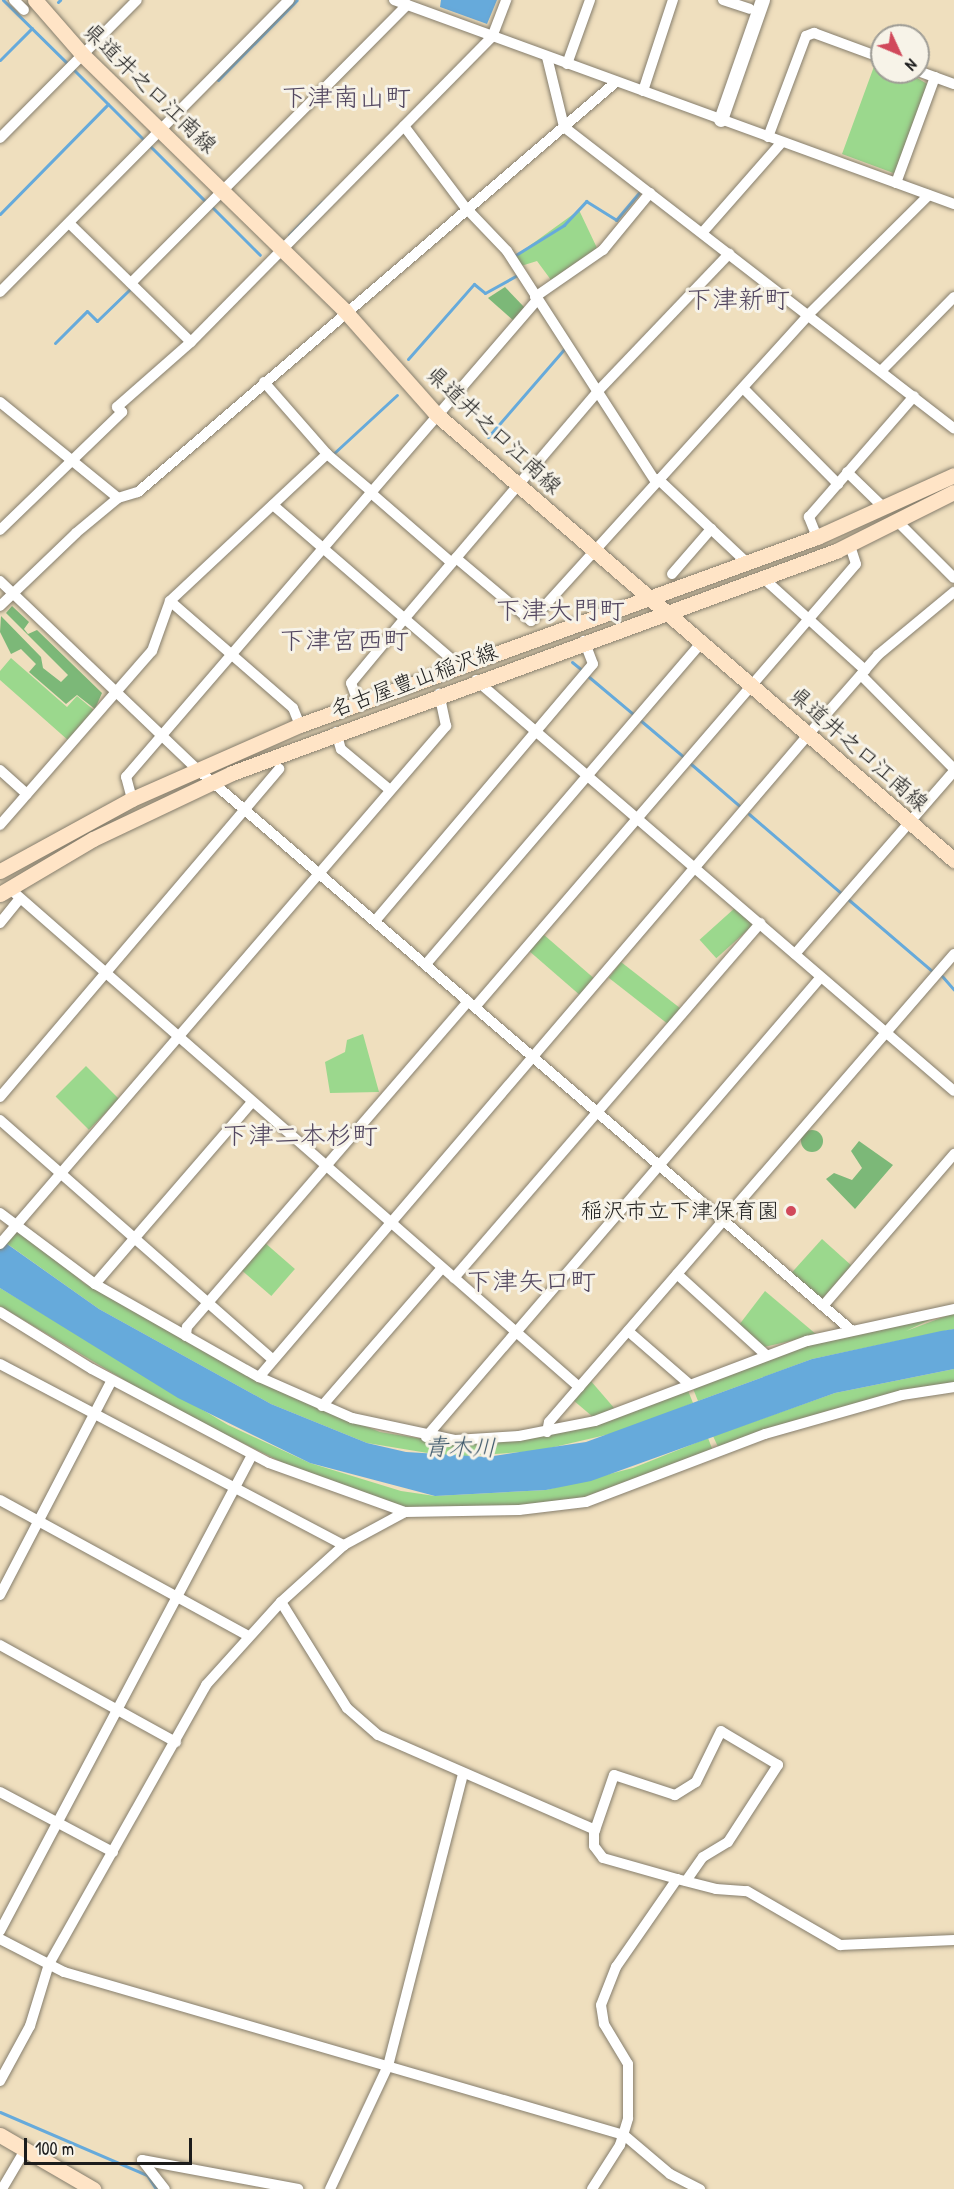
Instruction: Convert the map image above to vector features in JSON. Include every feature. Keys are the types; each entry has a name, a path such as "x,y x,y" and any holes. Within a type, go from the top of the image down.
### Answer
{"main road":[{"name":"県道井之口江南線","path":"30,5 345,311 436,414 954,860"},
{"name":"名古屋豊山稲沢線","path":"0,871 132,799 300,725 457,664 817,537 885,510 954,475"},
{"name":"名古屋豊山稲沢線","path":"4,891 93,839 214,781 336,732 476,680 850,545 954,492"},
{"path":"0,2135 93,2189"}],"street":[{"path":"14,0 30,5"},
{"path":"0,138 137,0"},
{"path":"0,292 289,0"},
{"path":"393,0 407,3 492,37 954,204"},
{"path":"0,530 73,462 122,412 117,407 191,342 492,37 506,0"},
{"path":"567,64 590,0"},
{"path":"643,92 673,0"},
{"path":"723,0 750,9"},
{"path":"721,120 763,0"},
{"path":"131,283 407,3"},
{"path":"768,137 806,36 814,33 870,54"},
{"path":"548,57 564,127 953,424"},
{"path":"930,75 954,84"},
{"path":"896,183 935,77"},
{"path":"0,606 12,592 118,498 138,492 465,207 616,82"},
{"path":"404,126 465,207 507,251 657,480 747,563"},
{"path":"702,233 782,142"},
{"path":"132,799 126,777 370,491 536,298 603,250 650,193"},
{"path":"264,382 327,454 531,621 657,480 744,389 808,315 929,195"},
{"path":"69,223 191,342"},
{"path":"358,702 351,682 598,391 729,254"},
{"path":"881,371 954,297"},
{"path":"744,389 838,484"},
{"path":"817,537 809,517 914,396"},
{"path":"0,402 118,498"},
{"path":"0,825 152,651 170,601 327,454"},
{"path":"848,472 885,510"},
{"path":"273,505 457,664"},
{"path":"898,522 954,578"},
{"path":"672,574 711,529"},
{"path":"186,1336 208,1303 326,1166 639,819 856,564 850,545"},
{"path":"762,577 863,672 954,770 795,954"},
{"path":"0,581 197,769 214,781 850,1329"},
{"path":"259,1377 863,672 954,592"},
{"path":"170,601 293,708 300,725"},
{"path":"375,921 593,664 584,641"},
{"path":"426,964 701,643"},
{"path":"476,680 954,1091"},
{"path":"0,1244 446,726 439,694"},
{"path":"336,732 341,749 390,790"},
{"path":"0,1097 279,769"},
{"path":"0,770 27,794"},
{"path":"4,891 104,974 579,1387"},
{"path":"0,923 18,901"},
{"path":"454,1278 760,923"},
{"path":"547,1432 549,1422 954,954"},
{"path":"426,1437 821,976"},
{"path":"95,1284 252,1102"},
{"path":"0,1120 273,1360"},
{"path":"823,1306 954,1154"},
{"path":"0,1213 16,1224 51,1256 95,1284 259,1377 322,1406 426,1437 484,1439 547,1432 595,1421 766,1354 850,1329 954,1310"},
{"path":"322,1406 442,1268"},
{"path":"677,1274 766,1354"},
{"path":"0,1312 112,1380 252,1455 334,1490 405,1512 498,1512 586,1502 776,1430 902,1395 954,1387"},
{"path":"628,1331 688,1383"},
{"path":"0,1364 344,1545"},
{"path":"0,1595 96,1415 112,1380"},
{"path":"0,1931 119,1712 252,1455"},
{"path":"0,1500 248,1636"},
{"path":"0,2081 30,2026 49,1964 207,1685 248,1636 281,1602 344,1545 405,1512"},
{"path":"281,1602 347,1708 363,1724 463,1773 595,1830"},
{"path":"0,1645 176,1742"},
{"path":"592,2189 624,2135 628,2064 604,2024 601,2005 616,1967 681,1880 703,1857 728,1842 778,1765 721,1731 696,1782 675,1795 614,1775 595,1830 594,1846 603,1858 681,1880 747,1891 840,1945 954,1940"},
{"path":"330,2189 388,2066 463,1773"},
{"path":"0,1792 113,1852"},
{"path":"0,1939 49,1964 624,2135 670,2174 700,2189"},
{"path":"2,2189 25,2150"},
{"path":"165,2189 142,2160 298,2189"}],"green space":[{"path":"870,77 870,84 929,85 896,174 842,154"},
{"path":"579,210 597,248 551,280 537,261 521,266 514,257"},
{"path":"505,287 525,308 514,321 488,298"},
{"path":"12,606 29,622 24,629 28,634 37,630 102,693 95,709 77,695 66,704 29,672 36,664 21,649 11,654 0,632 1,616 41,657 43,668 61,682 68,675 6,613"},
{"path":"11,658 67,707 77,696 95,711 69,741 0,680 0,671"},
{"path":"736,907 753,926 716,958 700,940"},
{"path":"543,934 595,979 581,996 529,951"},
{"path":"621,962 681,1009 669,1025 609,978"},
{"path":"363,1034 379,1092 330,1093 325,1062 345,1052 347,1040"},
{"path":"86,1066 119,1099 89,1130 56,1096"},
{"path":"812,1130 820,1133 823,1141 820,1149 812,1152 804,1149 801,1141 804,1133"},
{"path":"859,1141 893,1165 855,1209 826,1179 834,1173 852,1180 862,1168 851,1151"},
{"path":"18,1228 84,1283 192,1344 274,1389 380,1432 454,1444 520,1440 687,1388 693,1403 623,1431 537,1451 452,1457 367,1443 271,1404 99,1309 6,1243"},
{"path":"822,1239 852,1266 820,1301 791,1274"},
{"path":"264,1242 295,1269 271,1296 240,1269"},
{"path":"0,1288 228,1425 310,1463 401,1491 435,1496 546,1490 633,1468 708,1438 713,1451 584,1497 524,1507 406,1508 324,1483 168,1406 0,1306"},
{"path":"765,1291 817,1335 764,1347 739,1325"},
{"path":"954,1313 954,1329 812,1359 698,1401 692,1386 821,1341 936,1317 906,1331"},
{"path":"954,1369 954,1383 830,1410 719,1449 713,1436 835,1393"},
{"path":"590,1380 615,1409 593,1417 573,1400"}],"water":[{"path":"441,0 497,0 487,24 440,7"},
{"path":"0,1239 99,1309 271,1404 367,1443 406,1452 487,1457 586,1442 812,1359 954,1329 954,1369 835,1393 591,1481 546,1490 435,1496 310,1463 178,1398 0,1288"}],"waterway":[{"path":"3,0 68,64"},
{"path":"218,80 297,0"},
{"path":"0,60 32,28"},
{"path":"73,69 144,140"},
{"path":"0,214 108,104"},
{"path":"150,146 206,202"},
{"path":"514,256 564,225 586,201 616,220 639,193"},
{"path":"289,235 322,202"},
{"path":"211,206 260,255"},
{"path":"408,359 474,284 485,293 517,275"},
{"path":"55,343 87,311 97,321 130,289"},
{"path":"488,437 565,348"},
{"path":"333,454 397,395"},
{"path":"572,662 583,671"},
{"path":"589,677 633,714"},
{"path":"640,720 685,758"},
{"path":"691,764 742,808"},
{"path":"749,814 842,894"},
{"path":"849,900 933,972"},
{"path":"942,976 954,990"},
{"path":"0,2112 147,2175 156,2189"}],"place":[{"name":"稲沢市立下津保育園","path":"791,1211"}],"district":[{"name":"下津南山町","path":"346,97"},
{"name":"下津新町","path":"738,299"},
{"name":"下津大門町","path":"560,610"},
{"name":"下津宮西町","path":"344,640"},
{"name":"下津二本杉町","path":"300,1135"},
{"name":"下津矢口町","path":"531,1281"}],"water label":[{"name":"青木川","path":"460,1447"}]}
